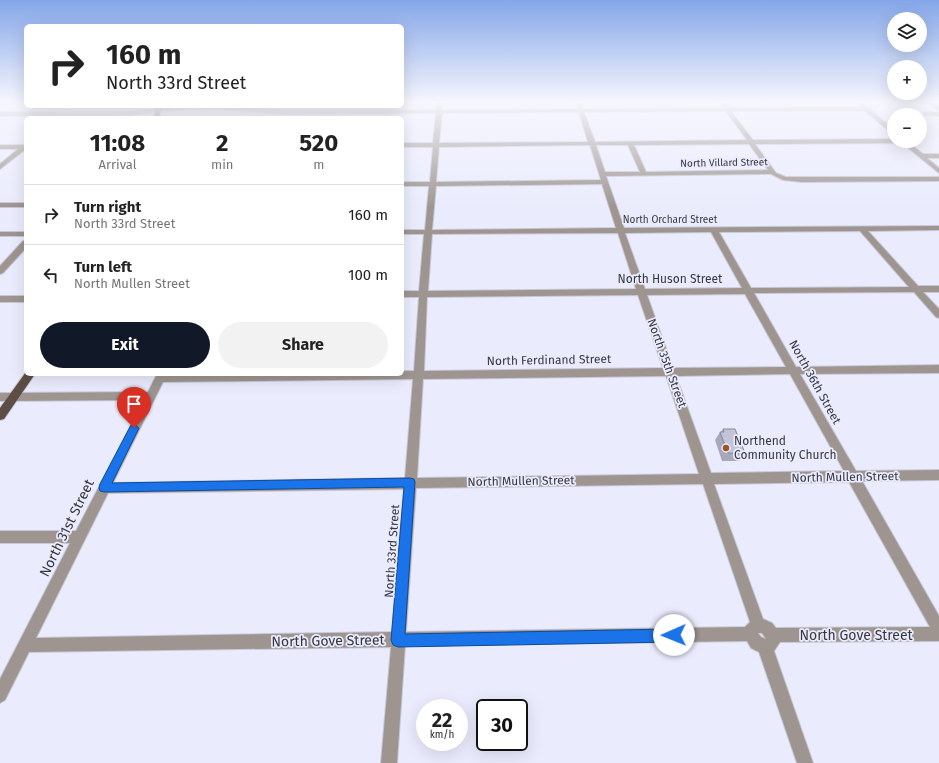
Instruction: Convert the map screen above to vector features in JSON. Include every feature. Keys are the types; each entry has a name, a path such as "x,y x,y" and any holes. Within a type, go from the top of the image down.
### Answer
{"main road":[{"path":"0,416 29,376"}],"street":[{"name":"North 33rd Street","path":"389,763 419,375 423,294 437,137"},
{"name":"North 35th Street","path":"589,137 707,478 754,629"},
{"path":"748,137 772,172"},
{"path":"404,145 887,141"},
{"path":"630,143 644,174"},
{"path":"0,147 24,147"},
{"path":"0,167 24,148"},
{"path":"911,148 939,171"},
{"path":"921,156 939,156"},
{"name":"North Villard Street","path":"404,184 604,178 644,174 772,172 778,177 793,180 939,179"},
{"path":"0,205 24,205"},
{"name":"North Orchard Street","path":"404,232 939,228"},
{"path":"862,229 939,315"},
{"name":"North 36th Street","path":"714,230 939,630"},
{"path":"0,234 24,234"},
{"path":"0,270 24,245"},
{"name":"North Huson Street","path":"404,294 939,289"},
{"path":"0,300 24,299"},
{"name":"North Ferdinand Street","path":"404,375 939,369"},
{"name":"North 31st Street","path":"0,695 161,376"},
{"path":"0,397 151,396"},
{"name":"North Mullen Street","path":"104,488 410,482 939,476"},
{"path":"0,537 80,537"},
{"path":"754,629 767,628 769,641 805,763"},
{"name":"North Gove Street","path":"26,644 398,640 754,629"},
{"name":"North Gove Street","path":"769,641 939,634"}],"building":[{"path":"723,429 735,429 745,453 728,453 720,432 724,432"}],"place":[{"name":"Northend Community Church","path":"726,448"}],"route":[{"path":"134,428 104,488 410,482 398,640 674,635"}]}
